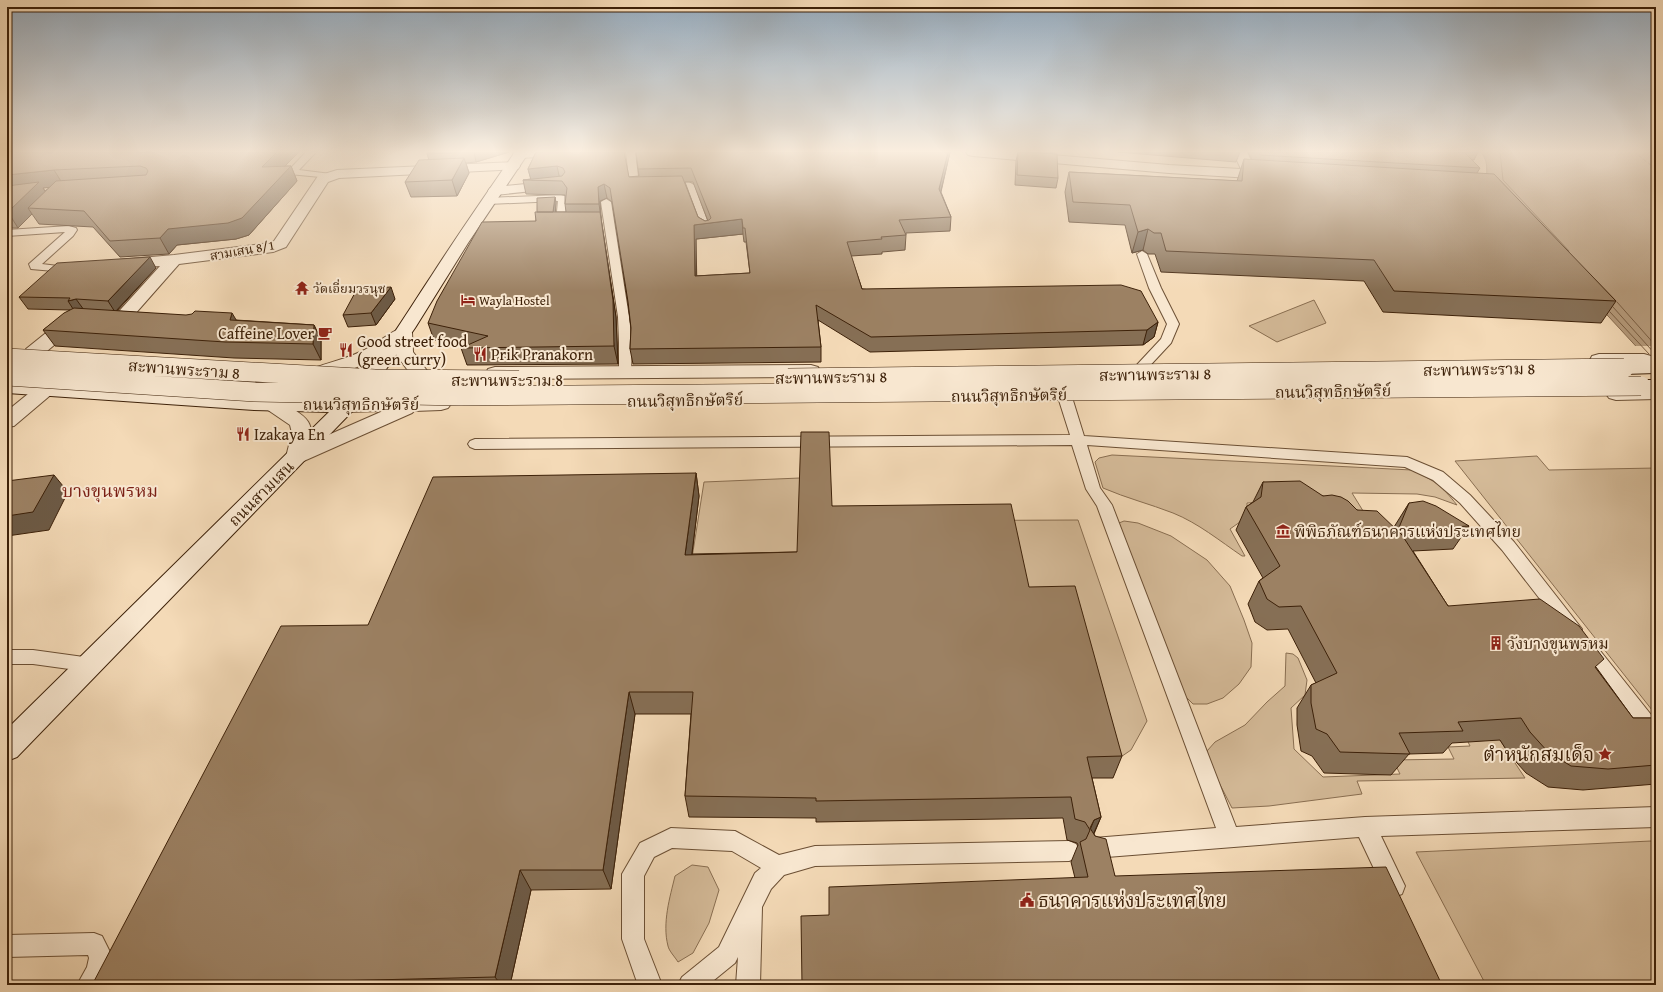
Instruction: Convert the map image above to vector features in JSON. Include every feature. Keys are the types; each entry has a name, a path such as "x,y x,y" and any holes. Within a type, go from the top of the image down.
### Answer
{"main road":[{"name":"สามเสน 8/1","path":"110,264 174,260 273,247 280,244 310,198"},
{"name":"ถนนสามเสน","path":"7,748 297,457 361,390 478,226 491,198"},
{"path":"106,318 174,260"},
{"path":"54,268 71,266"},
{"path":"33,353 74,319 84,317 143,320"},
{"path":"324,371 369,355 403,333"},
{"path":"403,333 404,353 419,372"},
{"name":"ถนนวิสุทธิกษัตริย์","path":"7,351 304,370 375,372 625,373 1382,367 1396,382 1399,390 346,406 268,404 7,387"},
{"name":"สะพานพระราม 8","path":"7,358 328,377 490,380 1650,364"},
{"path":"1382,367 1376,363 1650,364"},
{"path":"1168,368 1185,381 1184,387 1179,393"},
{"path":"268,404 293,395 304,387 308,377 304,370"},
{"name":"สะพานพระราม 8","path":"7,376 255,392 461,396 1656,386"},
{"path":"7,421 46,389"},
{"path":"1399,390 1401,396 1656,393"},
{"path":"268,404 299,422 302,433 297,457"},
{"path":"297,457 417,404"}],"lane":[{"path":"561,198 563,202 557,222 573,222"},
{"path":"694,198 706,231"},
{"path":"606,202 605,223 623,311 625,334 625,373"},
{"path":"22,232 30,223"},
{"path":"7,232 72,230 35,264 35,267 54,268"},
{"path":"1139,368 1167,340 1173,324 1155,288 1142,254"},
{"path":"1064,394 1093,489 1104,505 1230,837"},
{"path":"475,444 1077,440 1407,462 1438,476 1466,499 1508,546 1656,736"},
{"path":"7,658 34,657 91,665"},
{"path":"1094,848 1365,827 1654,820"},
{"path":"1365,827 1404,906"},
{"path":"650,985 633,939 633,874 647,850 671,838 735,841 778,866"},
{"path":"690,985 727,955 763,881 778,866 815,856 1069,851"},
{"path":"748,985 753,902"},
{"path":"7,946 94,944 101,956 97,971 89,985"}],"shaded area":[{"path":"1314,300 1326,323 1277,342 1249,326"},
{"path":"1112,455 1412,470 1437,484 1457,505 1435,497 1417,494 1352,493 1373,527 1290,501 1247,503 1247,517 1230,529 1245,556 1242,556 1209,533 1182,517 1103,488 1095,462 1099,458"},
{"path":"1537,456 1549,470 1656,468 1656,715 1455,461"},
{"path":"800,478 798,575 689,577 704,482"},
{"path":"1078,520 1147,721 1131,750 1109,765 845,521"},
{"path":"1124,521 1138,523 1171,536 1207,560 1230,586 1252,643 1251,667 1239,684 1223,698 1207,704 1193,704 1185,696 1121,535 1119,523"},
{"path":"1286,653 1293,654 1298,658 1307,680 1305,695 1291,708 1294,749 1323,777 1400,774 1393,760 1454,759 1448,747 1470,746 1448,701 1474,701 1525,778 1357,781 1362,794 1269,806 1232,808 1210,765 1207,751 1215,742 1245,725 1285,686"},
{"path":"1651,841 1656,848 1656,985 1486,985 1416,852"},
{"path":"692,865 708,867 719,890 709,923 693,953 678,962 668,946 666,937 667,910 675,876"}],"water":[{"path":"1500,198 1656,198 1656,368"}],"pier":[{"path":"1634,346 1656,346 1656,370 1654,370"}],"building":[{"path":"7,198 22,198 8,212"},
{"path":"38,198 261,198 242,218 228,223 168,229 160,238 110,241 84,211 28,208"},
{"path":"537,198 555,198 553,212 537,212"},
{"path":"566,198 599,198 599,204 565,204"},
{"path":"612,198 691,198 698,217 705,221 711,218 703,198 943,198 951,217 899,220 906,235 847,242 862,289 1121,285 1141,291 1158,322 1147,330 871,337 816,305 821,347 630,349 631,328","holes":["742,219 743,228 745,228 750,273 695,276 694,225"]},
{"path":"1073,198 1517,198 1616,301 1394,291 1374,260 1166,251 1161,233 1154,233 1148,229 1138,232 1130,205 1073,202"},
{"path":"535,212 600,212 613,300 614,346 461,348 488,336 428,323 437,301 482,222 536,221"},
{"path":"150,257 108,301 76,299 68,301 70,298 19,297 57,263"},
{"path":"391,287 371,313 343,315 357,289"},
{"path":"74,308 186,315 192,314 195,311 232,313 230,320 314,325 313,344 225,342 43,330 64,313"},
{"path":"801,432 829,432 832,506 1011,504 1029,587 1075,586 1122,756 1087,757 1101,817 1094,820 1090,828 1095,836 1106,839 1115,876 1386,867 1442,985 802,985 801,916 829,915 829,887 1088,877 1080,842 1086,839 1090,830 1085,822 1075,819 1071,797 816,801 816,798 685,796 693,692 629,692 603,870 520,870 495,977 168,985 92,985 281,626 368,625 433,477 696,473 685,555 797,552"},
{"path":"54,475 33,512 7,516 7,481"},
{"name":"วังบางขุนพรหม","path":"1300,481 1323,496 1332,495 1341,497 1348,501 1357,510 1377,511 1402,535 1448,606 1540,599 1579,626 1604,659 1595,667 1633,718 1656,718 1656,765 1608,769 1571,766 1548,752 1530,732 1521,718 1458,722 1463,731 1399,733 1410,754 1340,752 1327,734 1316,729 1311,703 1311,685 1337,673 1301,606 1279,607 1267,599 1259,581 1280,566 1246,507 1261,497 1263,482"},
{"path":"1423,501 1436,506 1469,526 1398,530 1409,503"}],"place":[{"name":"วัดเอี่ยมวรนุช","path":"302,288"},
{"name":"Wayla Hostel","path":"468,300"},
{"name":"Caffeine Lover","path":"325,333"},
{"name":"Good street food (green curry)","path":"346,350"},
{"name":"Prik Pranakorn","path":"480,354"},
{"name":"Izakaya En","path":"243,434"},
{"name":"พิพิธภัณฑ์ธนาคารแห่งประเทศไทย","path":"1283,531"},
{"name":"วังบางขุนพรหม","path":"1496,643"},
{"name":"ตำหนักสมเด็จ","path":"1605,754"},
{"name":"ธนาคารแห่งประเทศไทย","path":"1027,900"}],"district":[{"name":"บางขุนพรหม","path":"110,491"}]}
